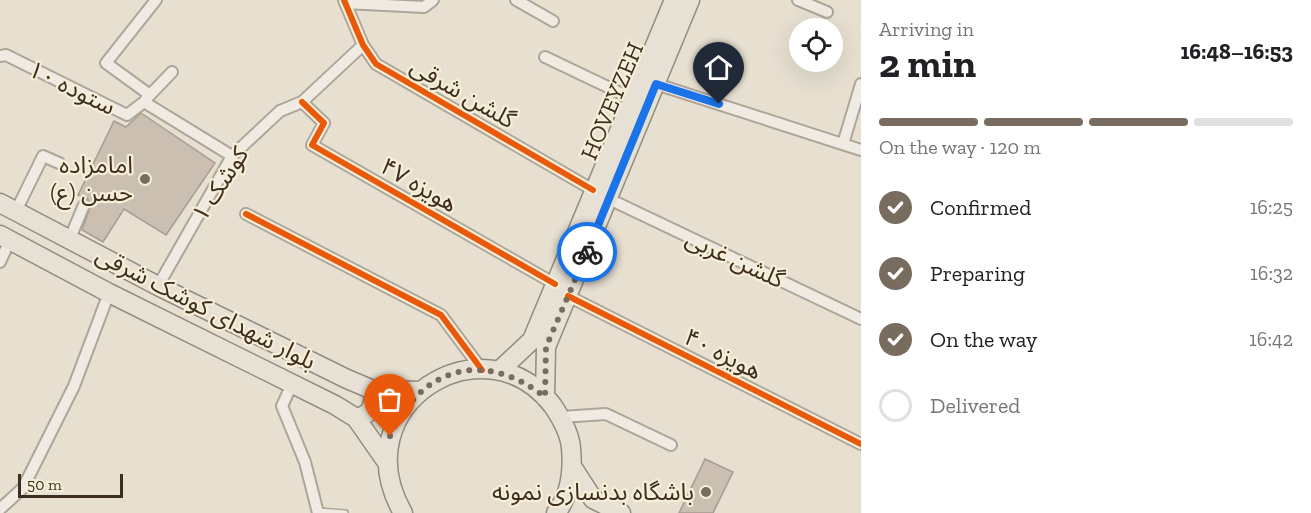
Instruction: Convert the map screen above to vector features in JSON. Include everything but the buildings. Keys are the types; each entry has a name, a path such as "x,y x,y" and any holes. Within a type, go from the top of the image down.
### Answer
{"main road":[{"name":"HOVEYZEH","path":"545,397 546,347 562,290 601,195 633,99 674,0"},
{"name":"HOVEYZEH","path":"601,195 656,84 690,0"},
{"name":"بلوار شهدای کوشک شرقی","path":"8,207 158,286 373,390 419,391"},
{"name":"بلوار شهدای کوشک شرقی","path":"5,238 356,418 386,461"},
{"name":"HOVEYZEH","path":"490,370 532,340 562,290"},
{"path":"403,513 391,493 386,461 390,436 400,414 419,391 435,381 458,372 490,370 528,383 545,397 561,417 570,442 573,468 563,504 556,513"},
{"path":"356,418 366,416 372,408 373,390"},
{"path":"573,468 593,499 621,513"}],"street":[{"path":"156,0 106,63 147,98 172,72"},
{"path":"345,2 424,7 433,0"},
{"path":"516,0 554,21"},
{"path":"798,0 827,12"},
{"name":"گلشن شرقی","path":"345,2 363,45 376,64 601,195"},
{"name":"کوشک ۱","path":"158,286 232,156 280,111 302,102 363,45"},
{"name":"ستوده ۱۰","path":"0,56 6,56 127,115 147,98 232,156"},
{"path":"545,57 633,99"},
{"path":"656,84 861,150"},
{"path":"843,144 861,84"},
{"name":"هویزه ۴۷","path":"302,102 324,123 312,145 562,290"},
{"path":"8,207 43,156 59,163"},
{"name":"گلشن غربی","path":"601,195 861,319"},
{"path":"70,238 84,205"},
{"path":"246,214 441,315 490,370"},
{"path":"0,262 5,238"},
{"name":"هویزه ۴۰","path":"562,290 861,444"},
{"path":"0,509 23,488 74,386 109,293"},
{"path":"292,384 282,406 305,462 318,512"},
{"path":"561,417 606,414 671,445"}],"lane":[{"path":"318,512 345,513"}],"cycle path":[{"path":"344,0 363,45 376,64 593,190"},
{"path":"302,102 324,123 312,145 555,284"},
{"path":"246,214 441,315 482,370"},
{"path":"568,296 861,444"}],"way so far":[{"path":"390,436 400,414 419,391 435,381 458,372 499,371 528,383 545,397 546,347 587,252"}],"place":[{"name":"امامزاده حسن (ع)","path":"145,179"},
{"name":"باشگاه بدنسازی نمونه","path":"706,492"}],"route":[{"path":"587,252 656,84 719,104"}]}
